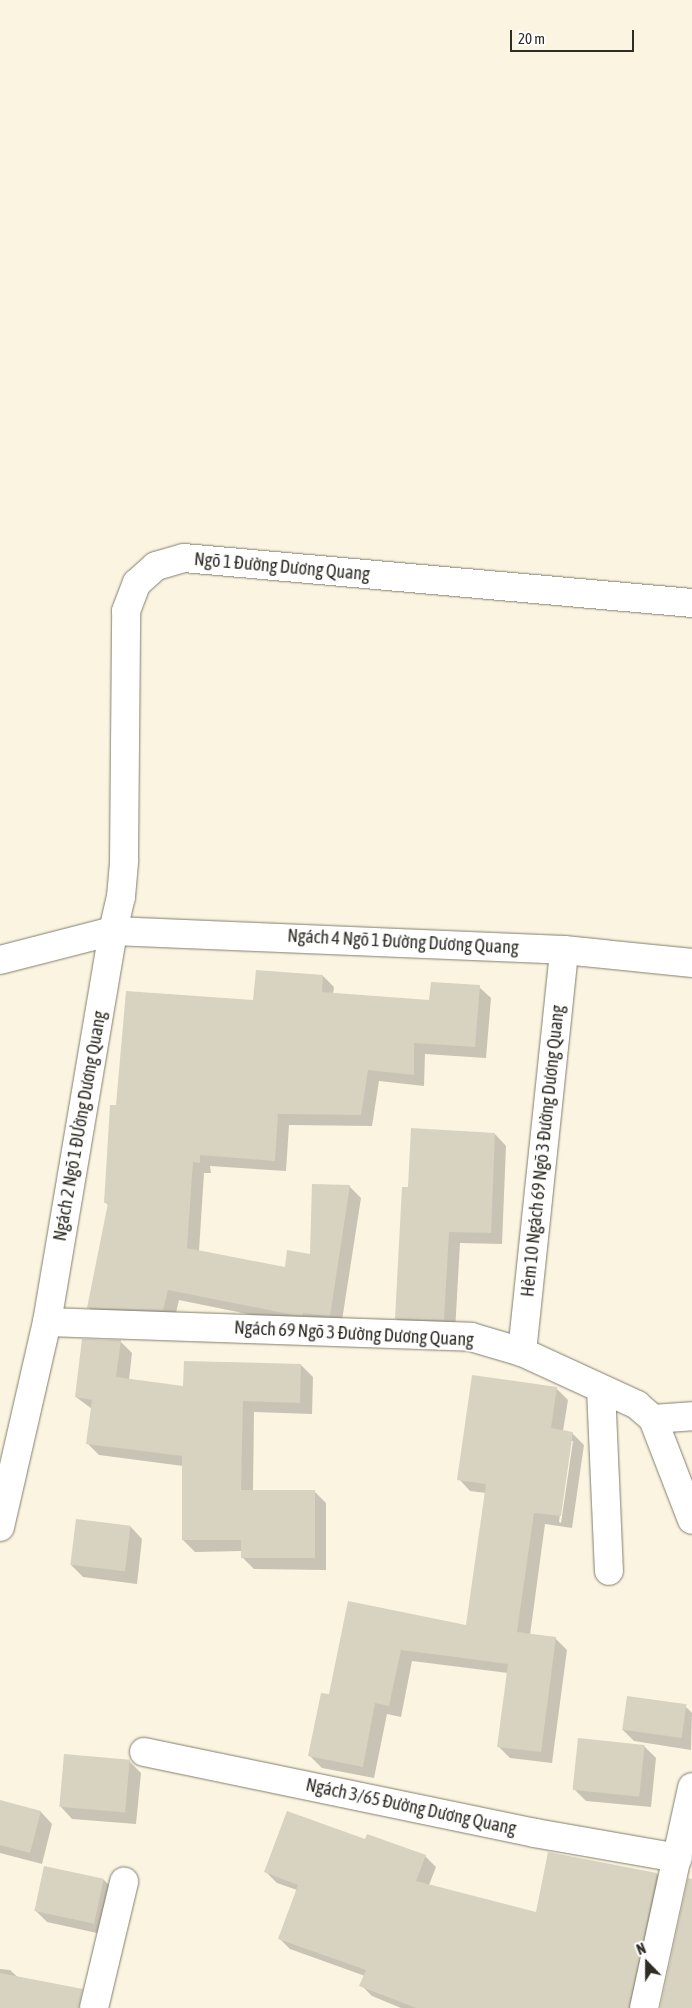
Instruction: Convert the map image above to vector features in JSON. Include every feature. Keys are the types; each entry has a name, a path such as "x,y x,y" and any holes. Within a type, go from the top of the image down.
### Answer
{"street":[{"name":"Ngõ 1 Đường Dương Quang","path":"113,931 121,897 124,860 126,611 137,583 156,566 184,558 692,603"},
{"name":"Ngách 4 Ngõ 1 Đường Dương Quang","path":"113,931 564,950 692,963"},
{"path":"0,960 113,931"},
{"name":"Ngách 2 Ngõ 1 ĐƯờng Dương Quang","path":"0,1527 48,1322 113,931"},
{"name":"Hẻm 10 Ngách 69 Ngõ 3 Đường Dương Quang","path":"522,1352 564,950"},
{"name":"Ngách 69 Ngõ 3 Đường Dương Quang","path":"48,1322 471,1337 522,1352 637,1405 653,1419"},
{"path":"601,1388 609,1571"},
{"path":"692,1416 653,1419 692,1520"},
{"name":"Ngách 3/65 Đường Dương Quang","path":"144,1752 535,1833 678,1858"},
{"path":"644,2008 692,1787"},
{"path":"94,2008 124,1882"}],"building":[{"path":"256,970 323,975 322,992 429,1000 431,982 480,985 475,1047 414,1043 414,1075 368,1070 361,1115 278,1114 275,1161 200,1155 200,1163 193,1162 187,1248 285,1267 287,1250 310,1254 312,1184 350,1185 330,1316 303,1313 303,1315 294,1315 168,1290 163,1310 87,1308 108,1203 104,1203 110,1105 116,1105 126,991 253,1000"},
{"path":"411,1128 495,1133 491,1233 449,1232 444,1320 395,1319 402,1187 408,1187"},
{"path":"82,1339 121,1340 116,1377 183,1386 184,1361 301,1364 300,1403 243,1401 241,1490 315,1490 315,1558 241,1558 241,1540 182,1540 182,1456 86,1444 92,1400 75,1397"},
{"path":"472,1375 557,1387 551,1428 573,1432 561,1516 534,1513 517,1632 556,1637 541,1752 497,1747 508,1664 401,1650 389,1706 375,1703 363,1767 308,1756 321,1693 329,1694 348,1601 466,1625 486,1484 457,1480"},
{"path":"76,1519 131,1526 125,1571 70,1565"},
{"path":"627,1696 686,1704 682,1738 622,1730"},
{"path":"578,1738 645,1745 639,1797 573,1790"},
{"path":"64,1754 130,1760 125,1813 59,1807"},
{"path":"0,1800 41,1811 30,1853 0,1845"},
{"path":"287,1811 365,1839 367,1834 426,1855 416,1881 536,1912 548,1852 657,1873 629,2008 416,2008 359,1986 366,1970 278,1939 298,1885 264,1872"},
{"path":"44,1866 104,1879 94,1924 34,1911"},
{"path":"688,1878 692,1879 692,2008 660,2008"},
{"path":"0,1973 83,1989 79,2008 0,2008"}]}
